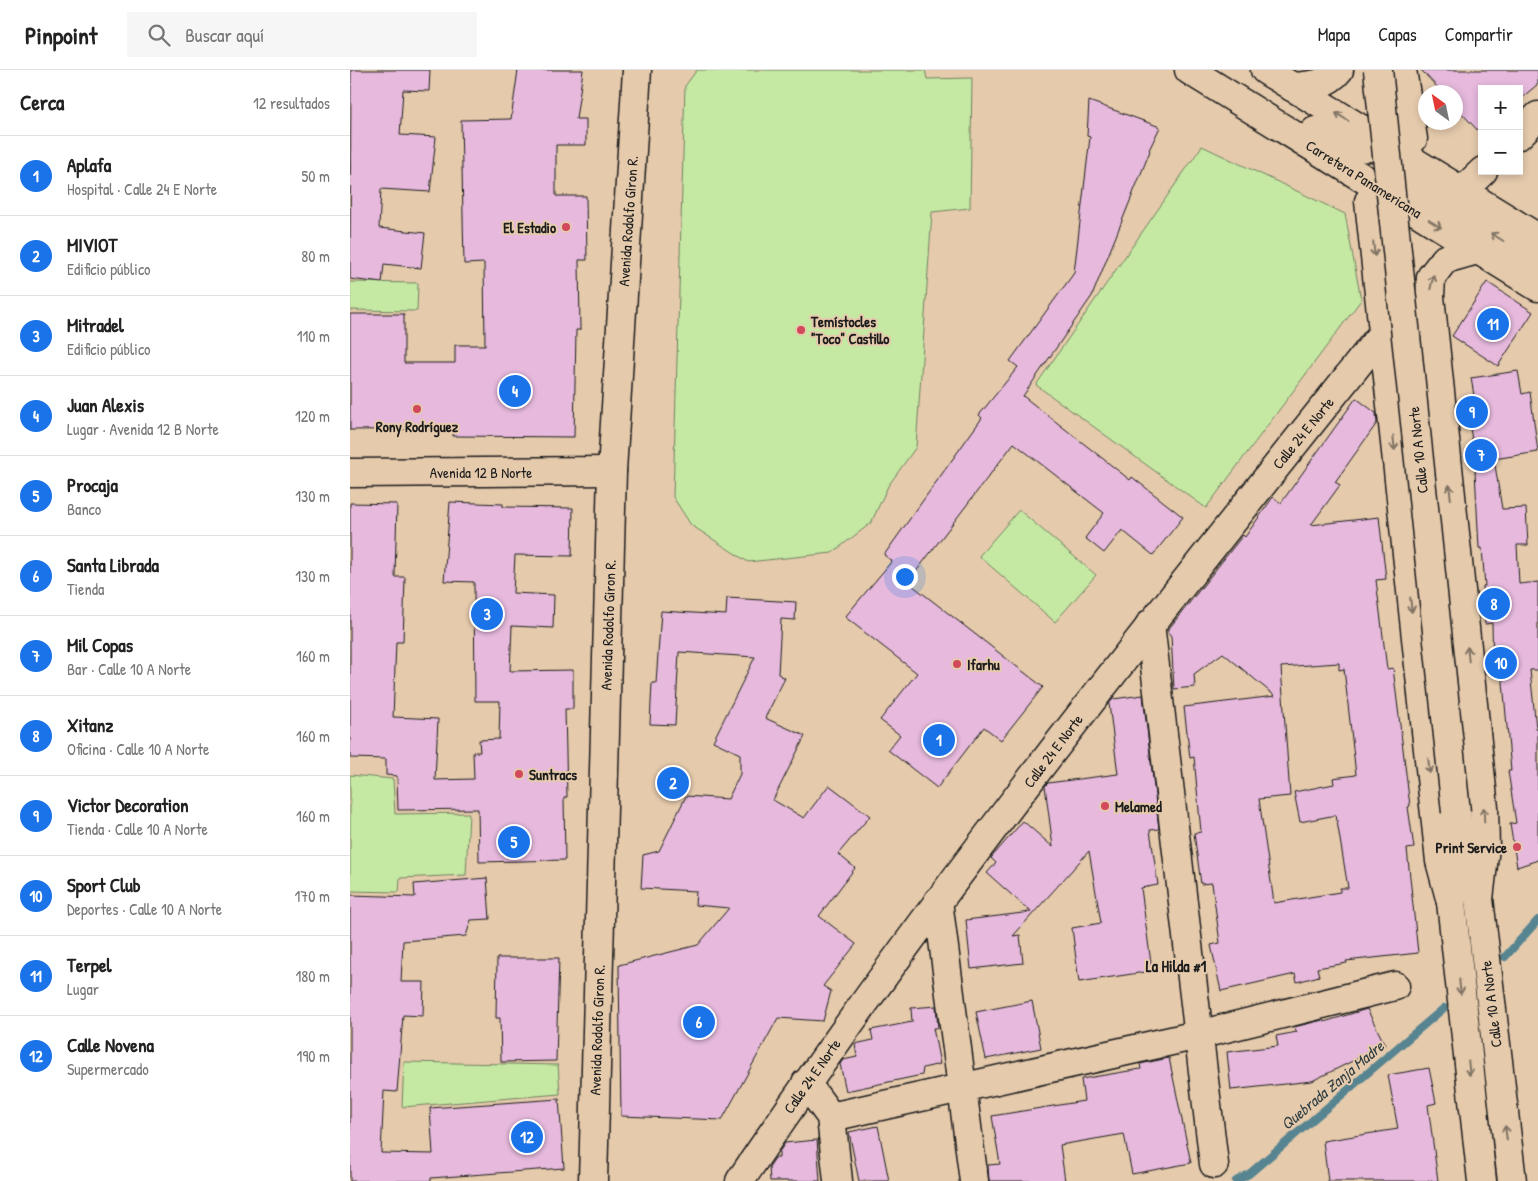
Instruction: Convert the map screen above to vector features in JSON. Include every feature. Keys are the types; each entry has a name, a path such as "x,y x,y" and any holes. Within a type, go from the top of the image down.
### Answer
{"main road":[{"name":"Avenida Rodolfo Giron R.","path":"594,1181 612,471 637,70"},
{"path":"1265,70 1463,190 1538,238"},
{"path":"1292,87 1316,85 1333,78 1340,70"},
{"name":"Calle 10 A Norte","path":"1378,70 1457,821 1479,899 1512,1181"},
{"path":"1402,70 1409,122 1420,154 1433,172"},
{"path":"1199,74 1345,146 1356,148 1383,143 1397,134 1409,122"},
{"name":"Carretera Panamericana","path":"1199,74 1256,131 1477,250 1538,287"},
{"path":"1523,131 1538,116"},
{"path":"1463,190 1479,175"},
{"path":"1451,902 1440,861 1382,334 1374,195 1388,185 1399,185 1428,195 1538,263"},
{"path":"1477,250 1445,259 1431,277 1430,297 1484,808 1485,847 1479,899"},
{"name":"Calle 24 E Norte","path":"740,1181 806,1083 938,900 1150,624 1382,334 1397,320 1408,316 1425,321 1433,330"},
{"name":"Avenida 12 B Norte","path":"350,473 612,471"},
{"path":"1150,624 1214,1164"},
{"name":"Calle 10 A Norte","path":"1457,821 1451,902 1482,1181"},
{"path":"938,900 974,1181"},
{"path":"831,1117 962,1089 1395,986"},
{"path":"806,1083 831,1117 838,1181"}],"green space":[{"name":"Temístocles \"Toco\" Castillo","path":"697,70 925,70 927,79 972,78 970,208 932,212 916,447 888,486 871,523 832,553 748,562 691,525 673,497 685,86"},
{"path":"1202,146 1345,214 1361,300 1206,508 1036,385"},
{"path":"350,282 418,283 417,311 350,310"},
{"path":"1019,510 1096,575 1055,622 979,556"},
{"path":"350,775 393,779 395,814 469,813 466,875 400,878 399,892 350,891"},
{"path":"404,1062 558,1065 560,1094 402,1107"}],"building":[{"path":"351,70 430,70 429,91 403,90 400,135 436,137 430,192 381,189 379,228 425,233 421,268 384,264 382,283 350,279"},
{"path":"518,70 583,70 576,119 586,119 586,145 556,145 556,196 586,196 587,260 579,260 580,330 576,330 574,437 453,436 454,429 350,430 350,314 404,314 404,363 455,363 455,345 485,345 484,263 464,264 461,120 511,119"},
{"path":"1421,70 1538,70 1538,84 1523,97 1523,85 1478,85 1478,131 1463,115 1463,85 1435,85"},
{"path":"1089,101 1160,127 1149,150 1092,296 1023,396 1130,480 1132,477 1183,517 1153,555 1122,530 1104,553 1085,538 1104,513 1014,443 908,582 1043,687 1001,740 984,727 937,788 888,750 900,735 880,720 917,673 845,617 892,561 884,555 982,418 979,415 1018,367 1010,361 1074,273 1090,137 1087,136"},
{"path":"1487,282 1533,312 1498,366 1452,336"},
{"path":"1518,371 1522,394 1530,392 1538,452 1494,459 1502,509 1526,508 1528,545 1517,545 1519,584 1538,582 1538,670 1530,670 1536,728 1538,729 1538,860 1517,867 1510,824 1516,823 1508,771 1511,771 1502,671 1493,671 1492,623 1485,624 1482,548 1479,548 1475,471 1477,471 1466,403 1475,401 1471,378"},
{"path":"1356,398 1376,413 1377,423 1335,482 1340,485 1311,525 1379,517 1386,579 1376,580 1387,669 1393,668 1410,806 1408,807 1414,848 1407,849 1418,953 1346,961 1347,963 1317,968 1319,976 1297,982 1295,974 1221,991 1211,945 1220,943 1212,883 1201,884 1194,833 1201,832 1194,757 1190,758 1184,707 1275,696 1223,653 1194,674 1195,687 1174,689 1171,636 1167,631 1243,535 1245,537 1273,497 1281,503","holes":["1339,663 1339,670 1344,669 1356,775 1333,778 1334,784 1294,792 1300,822 1336,815 1348,888 1340,888 1340,892 1274,903 1259,799 1290,796 1281,667"]},
{"path":"450,502 503,504 503,507 573,508 572,556 515,555 513,593 554,595 553,628 512,626 510,671 573,670 573,709 565,709 567,797 564,797 565,860 479,862 478,809 398,810 397,776 386,775 386,759 350,758 350,503 397,504 395,577 405,577 403,642 396,642 393,717 438,719 435,780 474,779 473,752 480,752 479,740 499,739 500,701 475,701 474,582 444,581"},
{"path":"727,598 796,602 795,620 781,619 778,674 785,678 765,718 805,736 773,800 804,818 829,785 870,816 838,854 855,868 819,916 856,944 823,986 831,991 823,1021 778,1018 722,1120 621,1116 619,965 698,945 729,908 695,905 696,891 641,888 643,855 659,851 686,796 728,799 740,774 740,754 713,741 755,657 679,652 675,725 650,724 652,683 656,683 661,611 726,615"},
{"path":"1143,695 1159,829 1150,830 1158,885 1141,888 1152,971 1079,982 1072,928 1101,923 1089,851 1013,936 1020,935 1023,963 971,969 966,920 1031,912 987,873 996,863 991,858 1023,821 1053,847 1045,786 1048,783 1118,774 1109,704 1113,699"},
{"path":"487,878 490,919 471,920 466,936 403,941 401,982 424,982 423,1016 403,1015 397,1092 384,1091 381,1153 433,1154 430,1108 559,1099 564,1168 431,1178 431,1181 350,1181 350,895 415,897 414,884"},
{"path":"497,958 559,958 556,1061 501,1062 500,1018 496,1018"},
{"path":"1032,1001 1041,1048 986,1059 976,1012"},
{"path":"936,1006 938,1028 933,1028 940,1064 923,1068 922,1075 846,1091 840,1064 843,1060 857,1057 855,1044 873,1040 871,1030 912,1022 911,1008"},
{"path":"1367,1009 1385,1045 1312,1081 1231,1090 1227,1052 1278,1046 1276,1036 1297,1032 1294,1027 1323,1020 1324,1022"},
{"path":"1169,1058 1191,1163 1132,1174 1124,1134 1060,1145 1065,1181 989,1181 988,1165 1000,1164 992,1116 1084,1101 1081,1079 1141,1069 1140,1064"},
{"path":"1429,1068 1436,1103 1428,1105 1438,1181 1328,1181 1323,1141 1398,1129 1388,1075"},
{"path":"878,1126 889,1181 859,1181 849,1132"},
{"path":"817,1140 820,1181 770,1181 769,1167 775,1158 779,1158 779,1152 785,1143"}],"waterway":[{"name":"Quebrada Zanja Madre","path":"1505,957 1538,920"},
{"name":"Quebrada Zanja Madre","path":"1236,1181 1249,1174 1444,1008"}],"place":[{"name":"El Estadio","path":"566,227"},
{"name":"Terpel","path":"1493,324"},
{"name":"Temístocles \"Toco\" Castillo","path":"801,330"},
{"name":"Juan Alexis","path":"515,391"},
{"name":"Rony Rodríguez","path":"417,409"},
{"name":"Victor Decoration","path":"1472,412"},
{"name":"Mil Copas","path":"1481,455"},
{"name":"Xitanz","path":"1494,604"},
{"name":"Mitradel","path":"487,614"},
{"name":"Sport Club","path":"1501,663"},
{"name":"Ifarhu","path":"957,664"},
{"name":"Aplafa","path":"939,740"},
{"name":"Suntracs","path":"519,774"},
{"name":"MIVIOT","path":"673,783"},
{"name":"Melamed","path":"1105,806"},
{"name":"Procaja","path":"514,842"},
{"name":"Print Service","path":"1517,847"},
{"name":"Santa Librada","path":"699,1022"},
{"name":"Calle Novena","path":"527,1137"}],"district":[{"name":"La Hilda #1","path":"1176,966"}]}
